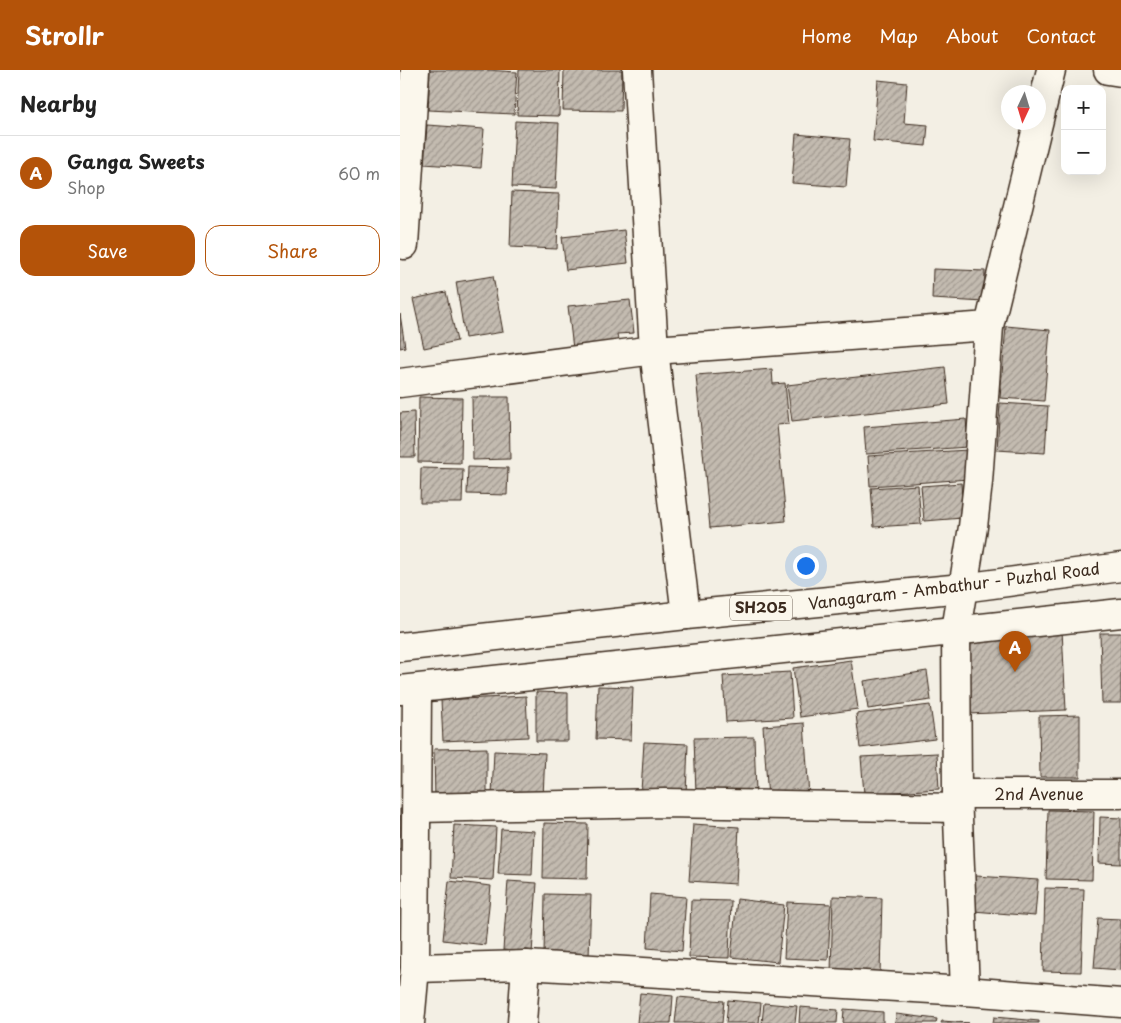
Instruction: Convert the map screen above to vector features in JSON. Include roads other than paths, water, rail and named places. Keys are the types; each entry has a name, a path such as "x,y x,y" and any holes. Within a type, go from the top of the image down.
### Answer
{"street":[{"path":"404,245 414,70"},
{"path":"637,70 654,350 686,615"},
{"path":"965,991 957,801 956,630 973,527 978,482 989,326 1051,70"},
{"path":"1108,70 1121,72"},
{"path":"400,382 654,350 989,326"},
{"name":"Vanagaram - Ambathur - Puzhal Road","path":"400,647 686,615 962,588 1121,567"},
{"path":"410,1023 415,968 417,808 408,690 1121,613"},
{"name":"2nd Avenue","path":"417,808 664,803 957,801 1121,794"},
{"path":"415,968 526,965 965,991 1121,1003"},
{"path":"522,1023 526,965"}],"place":[{"name":"Ganga Sweets","path":"1015,672"}]}
